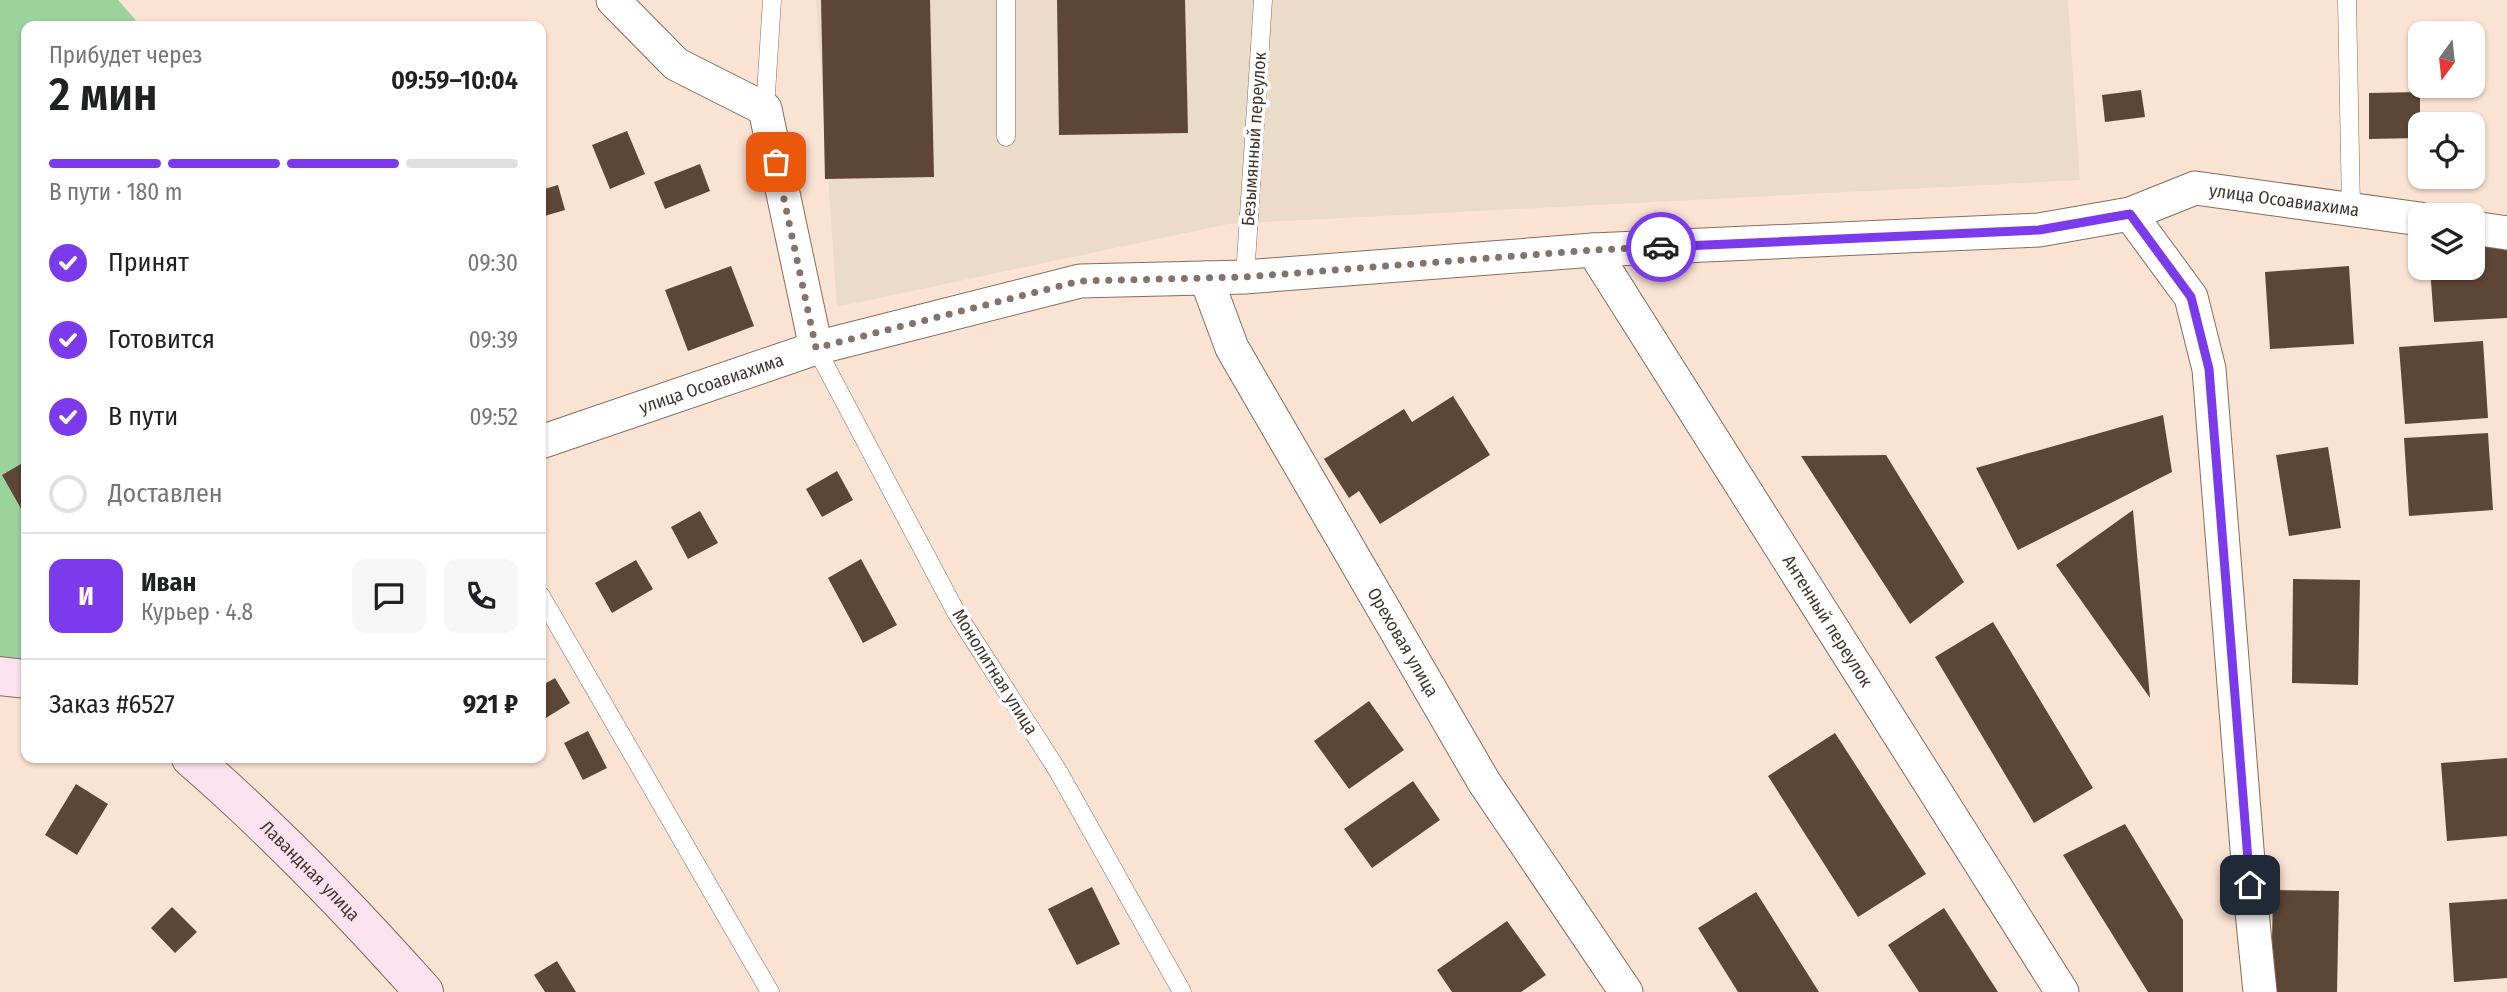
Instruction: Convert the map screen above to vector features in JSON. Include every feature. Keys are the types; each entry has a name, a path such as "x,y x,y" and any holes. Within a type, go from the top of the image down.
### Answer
{"street":[{"path":"613,0 676,64 765,109 816,348"},
{"name":"улица Осоавиахима","path":"546,440 816,348 1080,281 1245,277 1593,250 2039,230 2130,214 2195,188 2408,217"},
{"path":"2130,214 2191,297 2209,369 2260,992"},
{"path":"2485,230 2507,233"},
{"name":"Антенный переулок","path":"1593,250 2062,992"},
{"name":"Ореховая улица","path":"1206,278 1231,348 1484,782 1626,992"},
{"path":"0,677 21,679"},
{"name":"Лавандная улица","path":"197,763 352,912 424,992"}],"lane":[{"path":"765,109 772,0"},
{"path":"1006,0 1006,137"},
{"name":"Безымянный переулок","path":"1245,277 1262,0"},
{"path":"2347,0 2351,208"},
{"name":"Монолитная улица","path":"816,348 957,614 1058,771 1182,992"},
{"path":"546,605 770,992"}],"shaded area":[{"path":"816,0 2068,0 2080,180 1228,224 837,307"}],"green space":[{"path":"0,0 118,0 137,21 21,21 21,678 0,676"}],"building":[{"path":"821,0 930,0 934,177 825,179"},
{"path":"1057,0 1185,0 1188,133 1059,135"},
{"path":"2141,90 2145,117 2105,122 2102,95"},
{"path":"2408,92 2408,98 2420,98 2420,112 2408,112 2408,138 2369,139 2369,93"},
{"path":"627,131 645,174 610,189 592,145"},
{"path":"700,164 710,191 665,209 654,182"},
{"path":"558,185 565,210 546,216 546,189"},
{"path":"2507,240 2507,318 2434,322 2431,280 2485,280 2485,241"},
{"path":"731,266 754,326 688,351 665,290"},
{"path":"2349,266 2354,344 2270,349 2265,272"},
{"path":"2483,341 2488,418 2405,424 2399,347"},
{"path":"1453,396 1490,455 1380,524 1359,491 1349,498 1324,459 1404,409 1412,422"},
{"path":"2163,415 2172,472 2018,550 1976,468"},
{"path":"2488,433 2493,510 2409,516 2404,438"},
{"path":"2328,447 2341,528 2289,536 2276,455"},
{"path":"1886,455 1964,582 1910,624 1801,456"},
{"path":"21,464 21,509 2,475"},
{"path":"837,471 853,500 822,517 806,489"},
{"path":"2133,510 2150,698 2056,565"},
{"path":"700,511 718,543 688,559 671,527"},
{"path":"861,559 897,625 863,643 828,578"},
{"path":"636,560 653,589 612,613 595,583"},
{"path":"2293,579 2360,580 2358,685 2292,683"},
{"path":"1993,622 2093,788 2034,823 1935,657"},
{"path":"555,678 570,703 546,718 546,683"},
{"path":"1369,701 1404,750 1349,789 1314,741"},
{"path":"588,731 607,768 583,780 564,743"},
{"path":"1835,733 1926,874 1858,917 1768,776"},
{"path":"2507,758 2507,836 2447,841 2441,763"},
{"path":"1413,781 1440,820 1372,868 1344,829"},
{"path":"76,784 108,804 77,855 45,835"},
{"path":"2125,824 2183,920 2183,992 2148,992 2063,855"},
{"path":"1092,887 1120,944 1077,965 1048,909"},
{"path":"2273,890 2339,891 2337,992 2271,992"},
{"path":"1756,892 1819,992 1738,992 1698,928"},
{"path":"2507,899 2507,978 2454,982 2449,903"},
{"path":"172,907 197,932 175,953 151,928"},
{"path":"1944,908 1998,992 1919,992 1888,945"},
{"path":"1507,921 1546,975 1521,992 1452,992 1437,970"},
{"path":"557,961 576,992 545,992 534,975"}],"way so far":[{"path":"776,162 816,348 1080,281 1245,277 1661,247"}],"route":[{"path":"1661,247 2039,230 2130,214 2191,297 2209,369 2250,885"}]}
